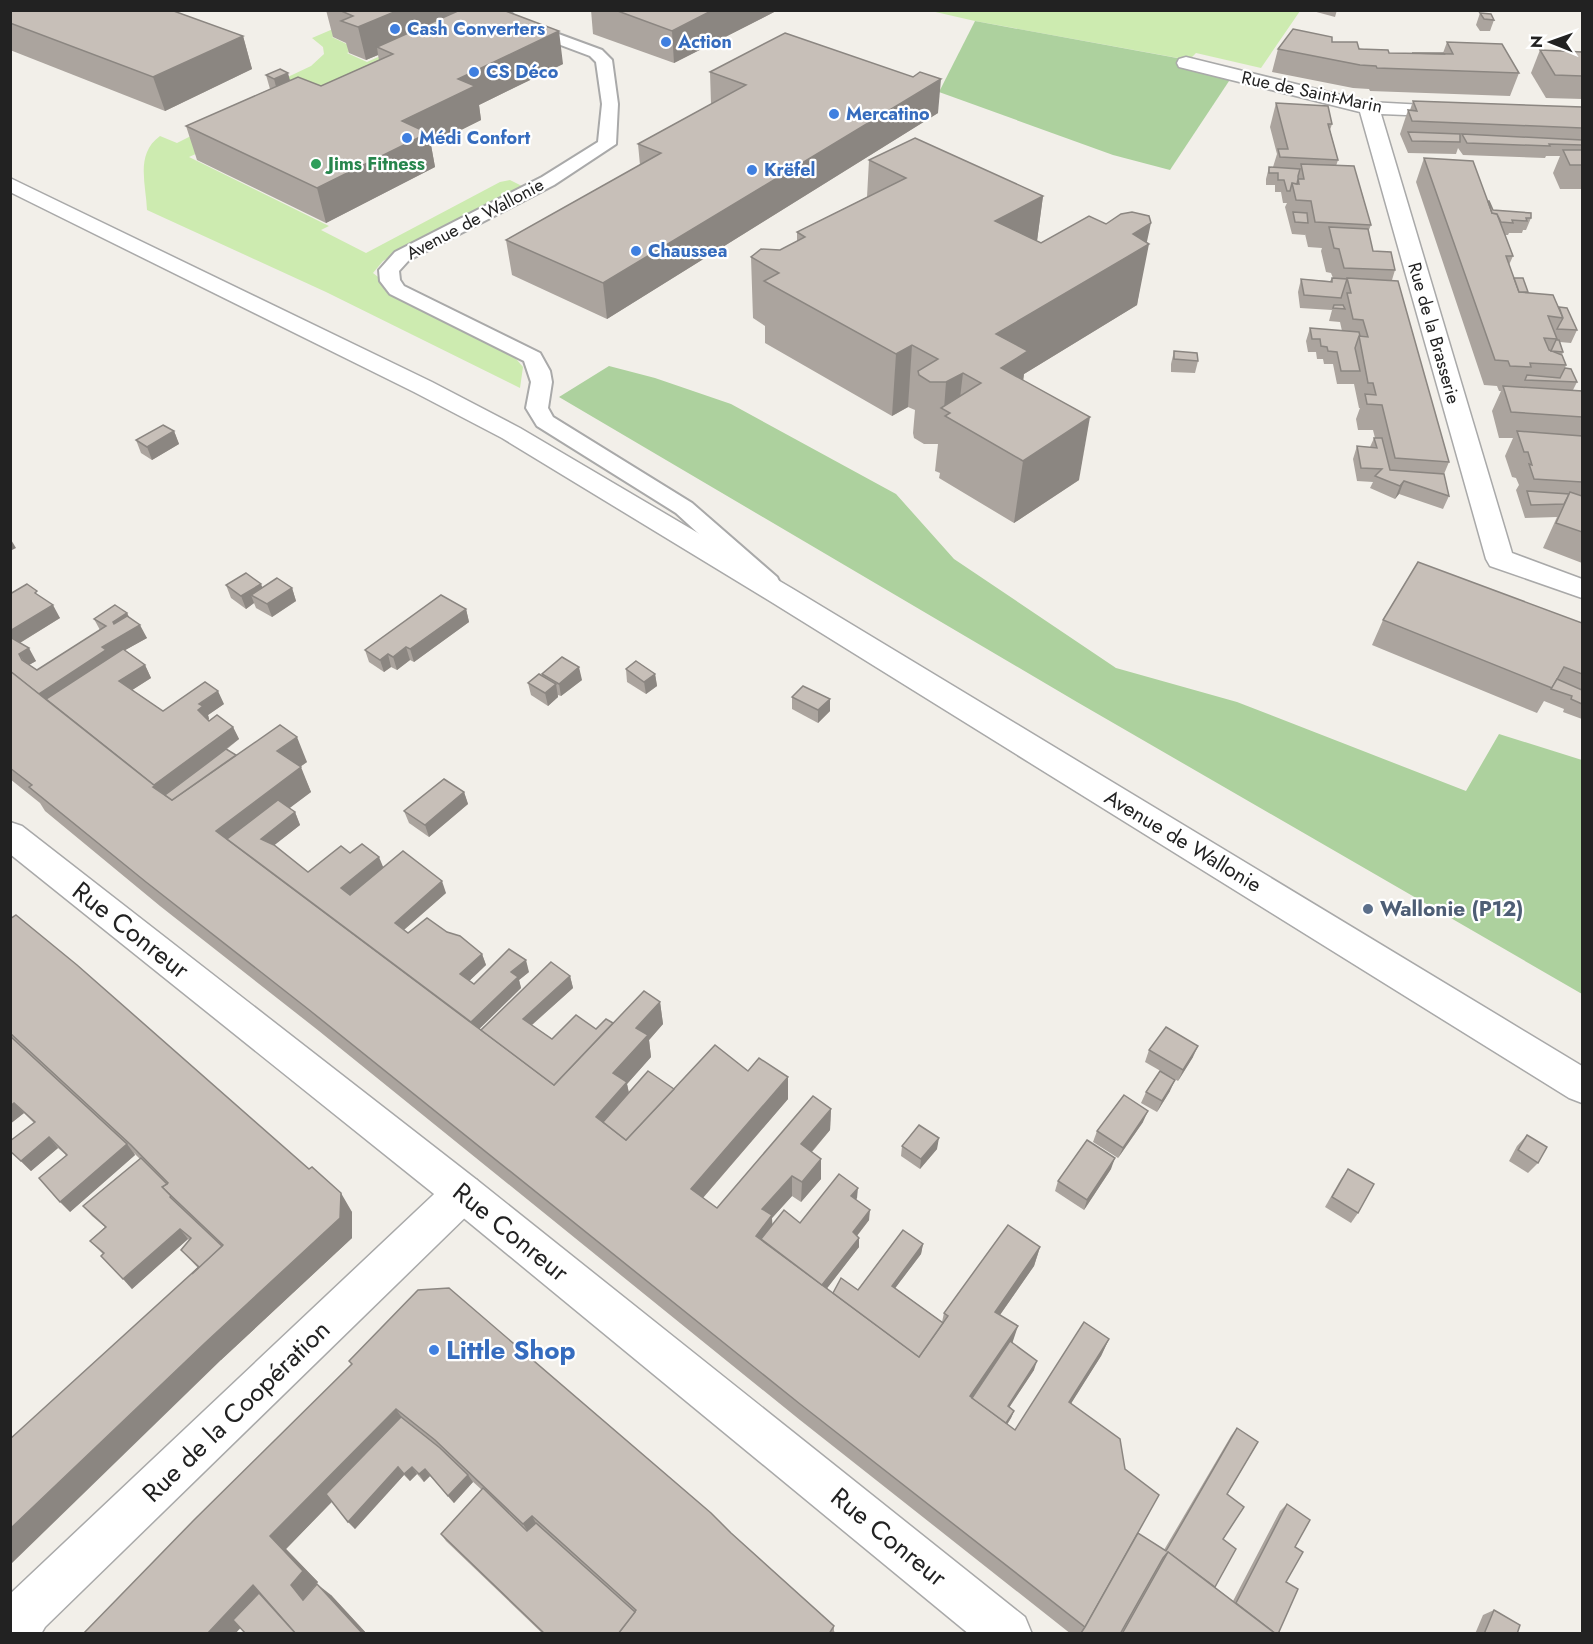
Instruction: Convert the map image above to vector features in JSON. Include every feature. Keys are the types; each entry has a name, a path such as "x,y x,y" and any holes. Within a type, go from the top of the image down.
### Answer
{"street":[{"name":"Rue de Saint-Marin","path":"1186,63 1369,108 1478,112"},
{"name":"Rue de la Brasserie","path":"1369,108 1500,559 1582,589"},
{"name":"Avenue de Wallonie","path":"10,184 413,382 511,433 783,596 1582,1086"},
{"name":"Rue Conreur","path":"10,835 463,1193 1008,1634"},
{"name":"Rue de la Coopération","path":"14,1634 28,1610 463,1193"}],"lane":[{"name":"Avenue de Wallonie","path":"501,10 510,21 596,53 604,60 610,104 607,144 548,181 402,256 389,270 390,281 397,290 533,357 541,372 544,388 537,408 545,421 684,508 783,596"}],"green space":[{"path":"375,11 394,11 332,37 357,49 347,53 367,62 449,25 283,115 189,157 329,226 321,230 366,253 500,182 510,180 522,186 383,261 373,273 399,293 512,354 523,367 520,388 326,292 147,210 145,160 152,143 160,136 177,143 284,89 273,84 311,66 324,54 323,47 312,38"},
{"path":"931,11 1300,11 1261,68 1196,53 1189,60"},
{"path":"975,21 1237,69 1170,170 1113,155 939,92"},
{"path":"609,366 655,378 731,404 896,494 954,559 1116,668 1237,702 1466,791 1499,734 1582,760 1582,994 1077,702 559,397"}],"building":[{"path":"10,10 171,10 243,36 153,77 10,23"},
{"path":"339,10 399,10 358,27 341,21 353,16"},
{"path":"460,10 503,10 559,31 458,79 475,86 402,121 428,133 317,188 186,126 298,77 321,86 393,54 377,47"},
{"path":"615,10 713,10 672,31"},
{"path":"1480,13 1491,14 1494,20 1484,19"},
{"path":"1293,29 1332,37 1332,42 1357,42 1359,49 1388,50 1389,53 1453,54 1447,42 1502,44 1519,73 1377,68 1278,49"},
{"path":"785,33 913,77 920,72 941,79 603,283 506,240 661,153 638,144 746,85 710,72"},
{"path":"1540,50 1582,52 1582,76 1555,75"},
{"path":"280,69 288,73 274,79 266,75"},
{"path":"1413,101 1582,107 1582,128 1412,121 1408,110 1417,111"},
{"path":"1276,103 1328,106 1332,124 1328,124 1338,160 1280,157 1278,149 1288,149"},
{"path":"1408,132 1460,134 1460,142 1412,141"},
{"path":"1462,134 1582,140 1582,145 1467,143"},
{"path":"915,138 1043,196 995,221 1041,243 1089,216 1106,224 1121,214 1132,212 1149,216 1151,223 1133,234 1149,244 996,334 1028,351 1001,368 1090,417 1023,461 945,416 950,413 941,408 981,383 963,373 946,382 930,382 919,375 918,371 938,359 912,345 896,354 764,281 779,273 751,257 761,249 780,250 805,237 797,232 906,178 869,160"},
{"path":"1563,150 1582,150 1582,165 1570,165"},
{"path":"1424,158 1473,161 1492,213 1497,214 1513,256 1506,256 1519,292 1553,295 1563,318 1548,316 1557,339 1544,338 1549,350 1562,355 1566,365 1530,363 1531,367 1510,366 1508,361 1495,360"},
{"path":"1301,164 1354,166 1371,225 1315,222 1311,201 1296,200 1292,183 1299,184 1298,179 1304,179"},
{"path":"1269,167 1300,169 1297,184 1292,183 1290,191 1287,191 1284,180 1278,180 1278,173 1269,173"},
{"path":"1488,201 1493,210 1531,213 1531,218 1526,218 1527,221 1512,220 1513,223 1501,222 1497,214 1492,213"},
{"path":"1293,212 1307,213 1308,223 1295,222"},
{"path":"1329,227 1368,229 1373,251 1391,252 1395,270 1344,268 1339,249 1334,248"},
{"path":"1332,278 1347,279 1341,298 1304,295 1301,279 1332,282"},
{"path":"1347,278 1398,281 1449,462 1395,458 1382,405 1367,404 1365,394 1376,395 1373,383 1368,383 1359,336 1368,337 1363,320 1353,319 1347,293 1351,293"},
{"path":"1514,278 1523,278 1528,292 1519,292"},
{"path":"1334,305 1343,305 1345,309 1333,308"},
{"path":"1559,307 1567,308 1577,330 1557,329 1563,318"},
{"path":"1310,328 1359,332 1360,336 1355,348 1360,371 1341,371 1337,352 1328,351 1327,347 1321,346 1320,339 1312,339"},
{"path":"1556,340 1559,340 1563,352 1551,351"},
{"path":"1174,351 1197,353 1198,361 1174,359"},
{"path":"1565,368 1571,369 1577,382 1525,380 1527,375 1560,378"},
{"path":"1503,386 1582,391 1582,417 1511,412"},
{"path":"163,425 174,431 147,447 136,440"},
{"path":"1517,431 1582,436 1582,482 1534,479 1528,452 1524,452"},
{"path":"1374,438 1382,438 1390,470 1444,474 1449,496 1404,481 1400,486 1375,476 1382,469 1361,468 1357,446 1377,448"},
{"path":"1527,491 1569,494 1564,504 1531,505"},
{"path":"1570,492 1582,496 1582,532 1556,523"},
{"path":"1418,562 1582,623 1582,674 1564,667 1552,688 1383,620"},
{"path":"246,573 261,584 241,596 226,585"},
{"path":"277,578 292,588 267,604 251,595"},
{"path":"27,584 37,591 35,593 53,605 10,631 10,594"},
{"path":"441,595 466,609 410,649 406,647 393,657 388,654 380,660 365,650"},
{"path":"115,605 127,613 113,622 114,624 127,616 140,625 102,647 106,650 39,694 10,671 10,637 29,648 19,654 22,660 37,670 106,626 94,619"},
{"path":"123,649 145,665 119,681 163,711 205,682 218,691 199,704 203,706 198,710 209,721 217,715 233,727 154,785 46,699"},
{"path":"562,657 579,667 559,684 542,674"},
{"path":"636,661 655,674 644,682 626,669"},
{"path":"10,671 172,800 280,725 297,737 277,751 301,767 216,831 554,1085 644,991 660,1002 636,1028 648,1035 613,1073 627,1082 596,1117 626,1140 715,1045 748,1071 759,1058 788,1077 691,1189 717,1208 813,1096 831,1109 801,1144 821,1159 802,1182 792,1176 762,1209 772,1215 756,1236 919,1357 948,1316 944,1313 1008,1225 1040,1247 995,1312 1018,1326 970,1396 1015,1430 1084,1322 1109,1339 1069,1402 1120,1439 1125,1469 1159,1495 1085,1627 800,1404 29,787 32,785 10,768"},
{"path":"539,674 556,684 545,693 528,683"},
{"path":"1557,679 1582,690 1582,704 1571,699 1572,696 1551,689"},
{"path":"803,686 830,699 818,710 792,697"},
{"path":"226,749 236,755 172,800 165,795"},
{"path":"444,779 464,792 425,825 404,811"},
{"path":"278,800 295,812 261,839 274,845 308,872 341,846 350,853 362,844 379,857 341,888 350,895 403,851 442,881 395,923 408,933 427,918 447,932 460,936 482,954 460,974 474,984 509,949 526,960 511,972 518,977 471,1022 227,839"},
{"path":"16,915 77,965 309,1169 312,1167 341,1193 340,1218 10,1529 10,1439 223,1245 162,1187 168,1183 131,1145 10,1033 10,919"},
{"path":"551,962 570,976 523,1019 552,1039 576,1015 596,1029 606,1019 613,1023 554,1085 481,1030"},
{"path":"1166,1027 1198,1046 1183,1070 1149,1050"},
{"path":"10,1036 127,1144 60,1202 39,1178 67,1155 49,1137 21,1161 10,1151 10,1141 35,1122 14,1103 10,1106"},
{"path":"648,1071 674,1089 626,1140 603,1122"},
{"path":"1160,1071 1175,1080 1162,1101 1146,1092"},
{"path":"1124,1095 1148,1111 1123,1148 1097,1131"},
{"path":"919,1125 939,1138 921,1159 902,1146"},
{"path":"1527,1135 1547,1147 1538,1163 1518,1150"},
{"path":"1087,1140 1115,1158 1087,1200 1058,1181"},
{"path":"141,1158 167,1184 162,1187 170,1197 222,1246 192,1274 199,1267 181,1250 191,1238 180,1229 123,1279 101,1256 104,1253 90,1241 106,1227 83,1206"},
{"path":"1348,1169 1374,1184 1358,1213 1332,1197"},
{"path":"839,1174 858,1188 851,1196 870,1210 853,1232 859,1238 822,1285 761,1239 784,1210 800,1223"},
{"path":"903,1230 923,1244 892,1286 943,1323 919,1357 833,1293 841,1278 858,1290"},
{"path":"449,1288 711,1513 834,1626 829,1634 618,1634 636,1610 532,1516 523,1524 435,1440 396,1409 270,1536 303,1571 291,1585 303,1600 317,1584 363,1634 296,1634 253,1585 207,1634 83,1634 194,1520 352,1364 349,1361 418,1290"},
{"path":"1010,1341 1037,1361 1008,1406 1014,1411 1006,1423 972,1398"},
{"path":"401,1417 440,1448 468,1475 448,1496 425,1469 419,1474 412,1467 404,1474 398,1467 348,1522 326,1494"},
{"path":"1237,1428 1258,1442 1227,1494 1244,1507 1223,1539 1236,1549 1215,1587 1168,1552 1120,1634 1082,1634 1138,1533 1166,1551"},
{"path":"483,1488 527,1531 536,1523 635,1612 618,1634 545,1634 441,1534"},
{"path":"1287,1504 1310,1520 1295,1547 1303,1552 1286,1582 1298,1589 1276,1634 1236,1603"},
{"path":"1168,1552 1276,1634 1122,1634"},
{"path":"259,1593 296,1634 246,1634 233,1620"},
{"path":"1494,1610 1520,1625 1517,1634 1484,1634"}],"place":[{"name":"Cash Converters","path":"395,29"},
{"name":"Action","path":"666,42"},
{"name":"CS Déco","path":"474,72"},
{"name":"Mercatino","path":"834,114"},
{"name":"Médi Confort","path":"407,138"},
{"name":"Jims Fitness","path":"316,164"},
{"name":"Krëfel","path":"752,170"},
{"name":"Chaussea","path":"636,251"},
{"name":"Wallonie (P12)","path":"1368,909"},
{"name":"Little Shop","path":"434,1350"}]}
